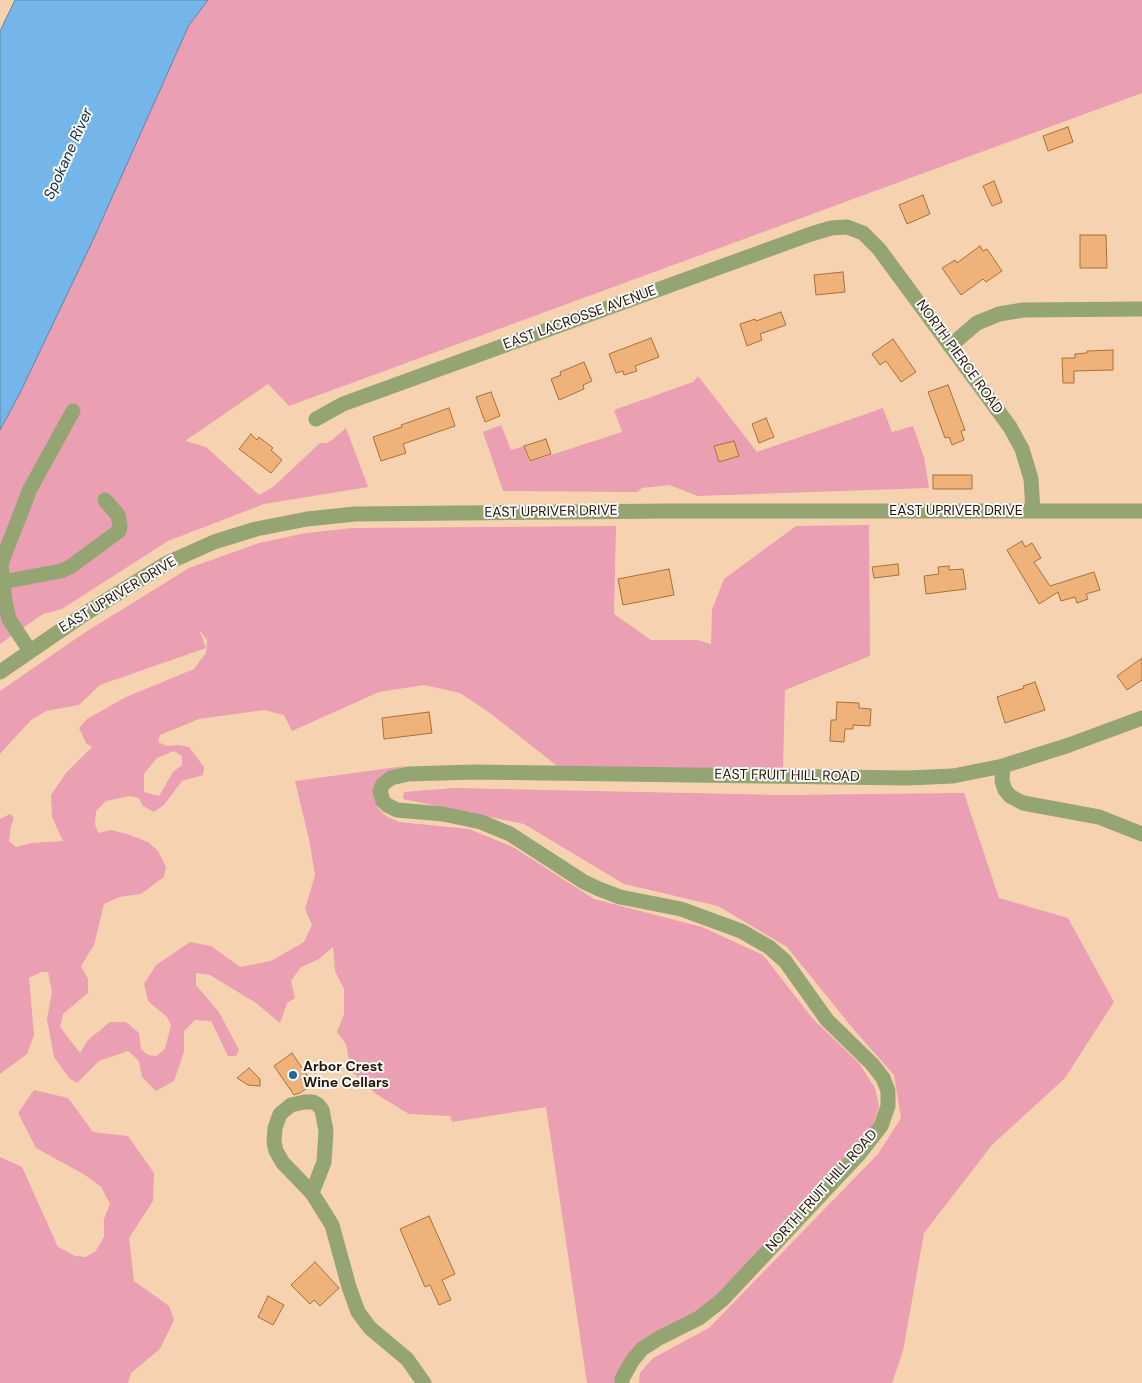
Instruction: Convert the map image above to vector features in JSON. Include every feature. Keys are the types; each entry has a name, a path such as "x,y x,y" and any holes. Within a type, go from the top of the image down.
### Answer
{"street":[{"name":"NORTH PIERCE ROAD","path":"847,226 863,233 874,244 1010,427 1022,449 1031,479 1033,511"},
{"name":"EAST LACROSSE AVENUE","path":"316,419 343,404 783,244 831,228 847,226"},
{"path":"950,346 977,323 998,314 1023,310 1142,309"},
{"path":"30,651 9,619 2,582 1,564 30,489 73,411"},
{"path":"2,582 61,571 70,567 119,531 118,515 105,500"},
{"name":"EAST UPRIVER DRIVE","path":"0,672 86,613 167,563 214,542 256,528 307,519 365,514 668,511 1142,511"},
{"name":"EAST FRUIT HILL ROAD","path":"424,774 474,772 907,778 953,776 1003,766 1069,745 1142,718"},
{"path":"1003,766 1002,781 1005,790 1010,796 1023,803 1098,818 1142,834"},
{"name":"NORTH FRUIT HILL ROAD","path":"424,774 408,774 391,778 383,784 380,790 383,801 398,810 443,814 480,822 510,834 584,882 599,889 620,897 681,909 741,931 769,947 785,961 826,1020 872,1064 883,1078 888,1091 888,1106 880,1126 860,1153 722,1300 699,1318 659,1338 642,1349 632,1361 622,1383"},
{"path":"312,1193 324,1162 326,1131 322,1110 313,1102 304,1102 291,1105 280,1114 275,1128 274,1142 276,1151 283,1162 312,1193 332,1225 358,1312 370,1328 407,1359 424,1383"}],"shaded area":[{"path":"208,0 1142,0 1142,93 289,406 268,384 185,441 206,447 259,495 273,487 320,443 332,440 346,428 368,487 264,504 168,541 62,609 43,614 0,644 0,430 20,393 189,25"},
{"path":"698,376 757,452 883,408 892,432 913,426 924,457 929,488 698,496 669,485 642,488 637,492 503,491 483,432 501,425 511,450 524,446 529,462 622,432 614,410 693,382"},
{"path":"869,525 870,656 785,690 783,769 561,769 490,713 460,693 424,685 379,692 292,731 284,715 264,710 199,719 160,735 158,742 167,746 179,745 189,747 204,767 203,775 182,781 164,805 154,812 143,806 139,798 130,796 106,801 96,811 95,824 98,833 111,830 148,842 158,851 166,867 164,877 141,894 119,897 104,904 94,945 81,966 88,979 88,993 63,1014 60,1027 80,1053 88,1040 110,1022 126,1022 139,1033 141,1049 148,1055 156,1056 165,1049 171,1025 167,1017 148,1001 144,984 156,965 190,942 211,946 240,967 271,961 304,942 312,925 305,909 315,875 309,839 295,781 405,766 380,777 373,792 378,808 386,816 399,822 469,829 513,847 594,899 702,927 763,955 813,1019 859,1063 875,1088 879,1106 873,1125 849,1155 716,1298 696,1315 647,1339 615,1383 587,1383 546,1107 452,1122 450,1116 409,1114 376,1094 345,1065 349,1060 346,1044 337,1032 344,1014 344,989 335,971 333,947 319,959 301,967 291,981 295,998 287,1003 280,1023 256,1003 210,975 196,973 196,985 219,1012 239,1050 236,1056 228,1056 211,1021 195,1020 184,1031 184,1052 174,1081 156,1091 142,1077 139,1061 128,1051 99,1061 77,1083 69,1078 54,1057 47,1019 52,992 48,972 41,972 29,978 34,1035 27,1054 0,1074 0,819 10,814 14,818 9,841 16,847 31,843 63,841 52,817 51,795 66,773 92,747 86,743 79,728 87,719 126,697 194,669 206,653 207,640 199,629 206,648 100,685 79,705 46,711 31,720 0,754 0,691 84,633 189,568 259,543 306,533 352,528 616,526 614,614 651,640 697,640 711,644 712,610 724,579 796,526","holes":["174,751 182,756 182,765 173,772 159,796 144,792 144,774 157,758"]},
{"path":"454,788 782,795 964,793 999,898 1068,918 1114,1002 1065,1078 992,1145 924,1233 903,1351 892,1383 639,1383 640,1373 653,1358 709,1328 878,1154 901,1118 894,1075 855,1031 787,947 718,906 624,884 524,824 403,799 404,792"},
{"path":"34,1090 68,1098 93,1132 128,1136 154,1173 153,1201 129,1238 134,1281 169,1306 174,1320 160,1349 131,1373 128,1383 0,1383 0,1157 22,1167 58,1247 75,1256 85,1257 95,1252 104,1237 104,1219 110,1204 101,1187 85,1175 36,1148 18,1113"}],"water":[{"name":"Spokane River","path":"15,0 208,0 189,25 93,240 20,393 0,430 0,31"}],"building":[{"path":"1068,127 1073,142 1048,151 1043,136"},
{"path":"994,181 1002,202 992,206 983,186"},
{"path":"923,195 930,214 907,224 899,205"},
{"path":"1080,235 1106,235 1107,268 1080,268"},
{"path":"980,246 983,251 987,249 1002,271 986,282 983,279 961,295 942,268 955,260 957,263"},
{"path":"843,272 845,292 816,295 814,275"},
{"path":"781,312 786,325 760,334 762,340 747,346 740,324 755,319 756,321"},
{"path":"651,338 659,357 635,366 637,371 624,375 623,371 616,373 609,354"},
{"path":"893,339 916,372 901,382 886,361 880,365 872,354"},
{"path":"1113,350 1113,370 1074,371 1074,383 1063,383 1062,358 1075,358 1075,354 1087,353 1087,351"},
{"path":"584,362 592,381 583,385 584,389 559,400 551,379 561,375 560,372"},
{"path":"948,385 965,430 961,431 964,440 952,445 949,437 945,438 928,392"},
{"path":"491,392 500,416 485,422 476,397"},
{"path":"449,408 455,426 403,444 406,453 381,461 373,437"},
{"path":"766,418 774,437 759,443 752,424"},
{"path":"251,434 257,440 259,437 273,448 271,450 282,460 271,473 239,449"},
{"path":"546,439 551,454 530,461 524,446"},
{"path":"734,441 739,456 719,462 714,446"},
{"path":"933,475 972,475 972,489 933,489"},
{"path":"1022,541 1025,547 1032,543 1041,558 1034,562 1050,586 1094,572 1100,590 1086,594 1088,599 1077,603 1075,597 1061,601 1058,592 1039,604 1007,550"},
{"path":"898,564 899,575 874,578 872,567"},
{"path":"949,566 949,570 963,569 966,589 926,594 924,576 939,574 938,567"},
{"path":"669,569 674,595 623,605 618,579"},
{"path":"1142,658 1142,680 1127,690 1117,676"},
{"path":"1035,682 1045,710 1005,723 997,697 1024,688 1023,686"},
{"path":"837,702 859,703 859,708 871,709 870,726 853,725 853,729 845,729 844,742 830,741 831,720 836,720"},
{"path":"429,712 432,733 384,739 382,718"},
{"name":"Arbor Crest Wine Cellars","path":"292,1053 313,1084 294,1095 274,1066"},
{"path":"249,1068 260,1079 260,1086 248,1085 237,1078"},
{"path":"429,1216 455,1274 442,1280 451,1300 439,1305 430,1285 425,1287 400,1229"},
{"path":"315,1262 339,1288 320,1306 314,1300 310,1304 291,1285"},
{"path":"268,1296 284,1305 273,1325 258,1317"}],"place":[{"name":"Arbor Crest Wine Cellars","path":"293,1075"}]}
